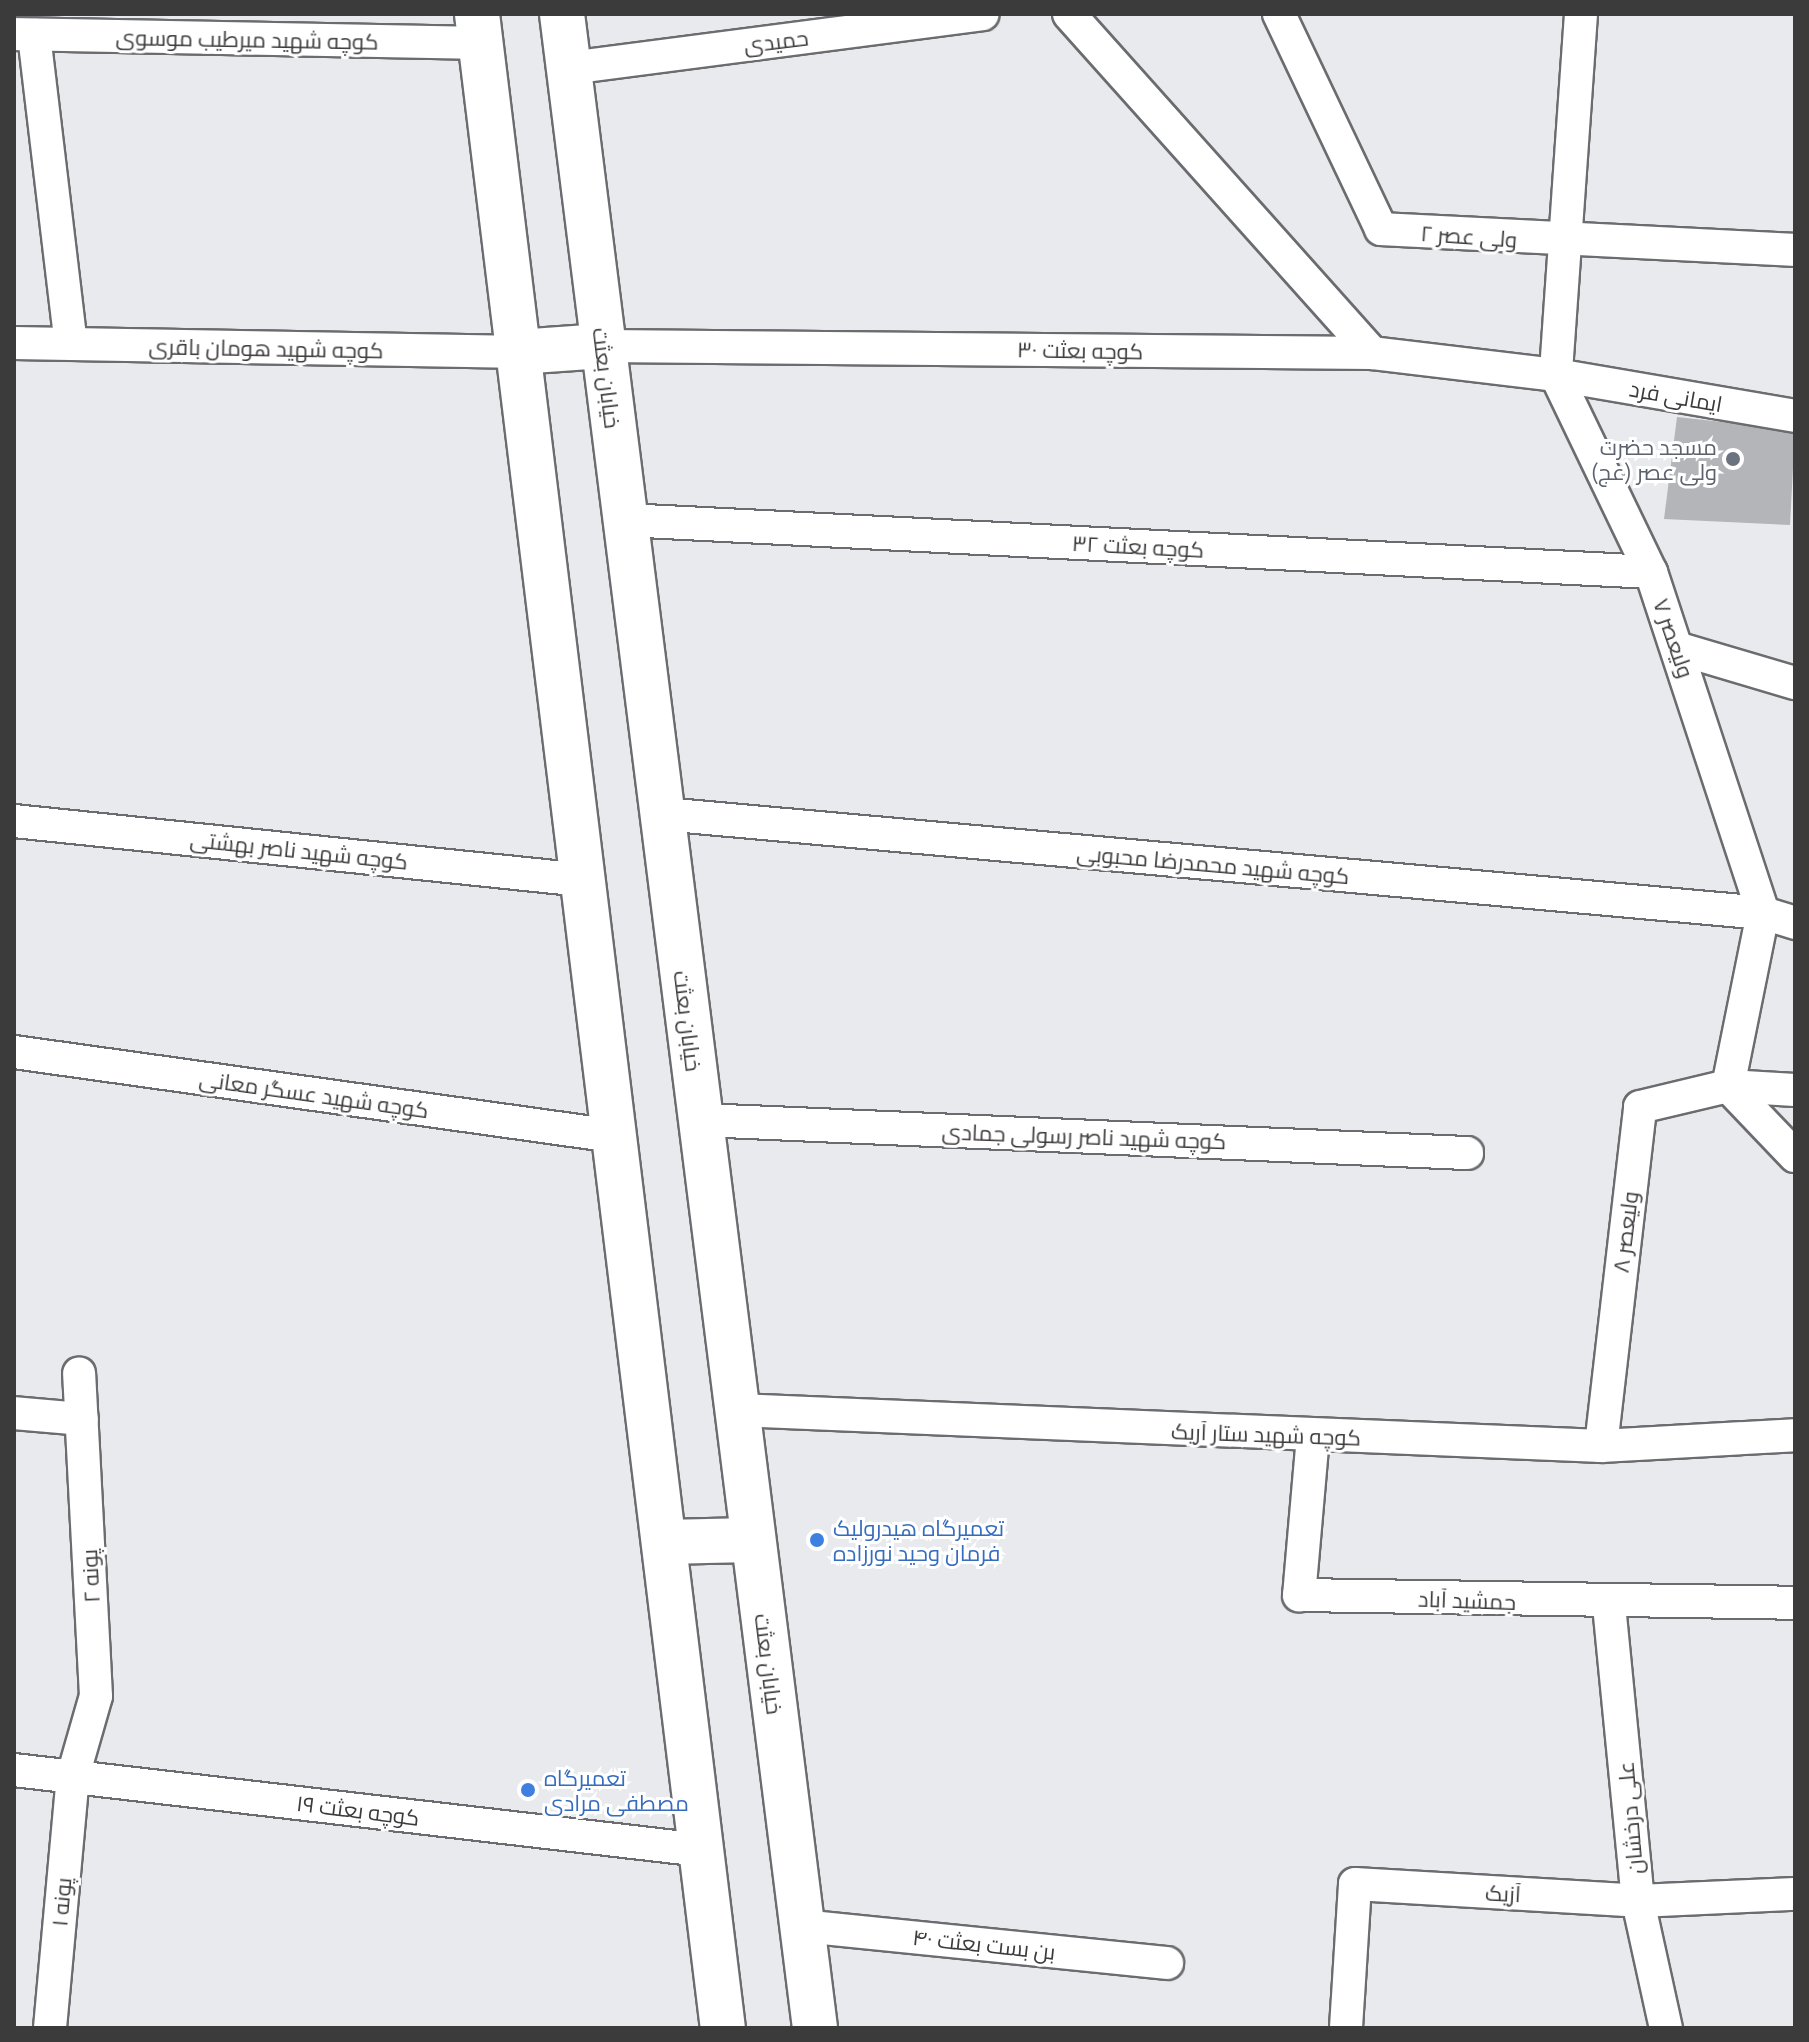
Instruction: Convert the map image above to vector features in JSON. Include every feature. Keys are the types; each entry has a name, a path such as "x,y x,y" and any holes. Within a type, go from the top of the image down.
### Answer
{"main road":[{"name":"خیابان بعثت","path":"562,14 815,2028"},
{"path":"479,28 723,2028"},
{"path":"518,352 603,346"},
{"path":"664,1542 753,1540"}],"street":[{"name":"حمیدی","path":"569,68 982,14"},
{"path":"1069,14 1372,353"},
{"name":"ولی عصر ۲","path":"1279,14 1381,229 1565,243 1795,250"},
{"path":"1556,375 1581,14"},
{"name":"کوچه شهید میرطیب موسوی","path":"24,34 479,28"},
{"path":"24,34 71,344"},
{"name":"کوچه شهید هومان باقری","path":"14,343 518,352"},
{"name":"کوچه بعثت ۳۰","path":"603,346 1372,353 1556,375"},
{"name":"ایمانی فرد","path":"1556,375 1795,416"},
{"name":"ولیعصر ۷","path":"1556,375 1651,572 1680,649 1763,913"},
{"name":"کوچه بعثت ۳۲","path":"625,520 1651,572"},
{"path":"1680,649 1795,683"},
{"name":"کوچه شهید محمدرضا محبوبی","path":"663,814 1763,913 1795,923"},
{"name":"کوچه شهید ناصر بهشتی","path":"14,821 583,880"},
{"path":"1728,1086 1763,913"},
{"name":"کوچه شهید عسگر معانی","path":"14,1052 614,1136"},
{"path":"1728,1086 1795,1090"},
{"path":"1728,1086 1795,1156"},
{"name":"ولیعصر ۸","path":"1601,1446 1640,1107 1728,1086"},
{"name":"کوچه شهید ناصر رسولی جمادی","path":"701,1120 1467,1153"},
{"name":"پونه ۲","path":"73,1776 96,1696 79,1373"},
{"name":"کوچه شهید ستار آریک","path":"737,1410 1601,1446 1795,1435"},
{"path":"14,1413 82,1419"},
{"name":"جمشید آباد","path":"1313,1436 1299,1595 1609,1605 1795,1603"},
{"name":"علی درخشان","path":"1609,1605 1638,1901 1666,2028"},
{"name":"کوچه بعثت ۱۹","path":"14,1770 701,1850"},
{"name":"پونه ۱","path":"50,2028 73,1776"},
{"name":"آزیک","path":"1346,2028 1355,1884 1638,1901 1795,1894"},
{"name":"بن بست بعثت ۴۰","path":"802,1926 1167,1963"}],"building":[{"name":"مسجد حضرت ولی عصر (عج)","path":"1677,417 1795,430 1790,525 1664,519"}],"place":[{"name":"مسجد حضرت ولی عصر (عج)","path":"1733,459"},
{"name":"تعمیرگاه هیدرولیک فرمان وحید نورزاده","path":"817,1540"},
{"name":"تعمیرگاه مصطفی مرادی","path":"528,1790"}]}
